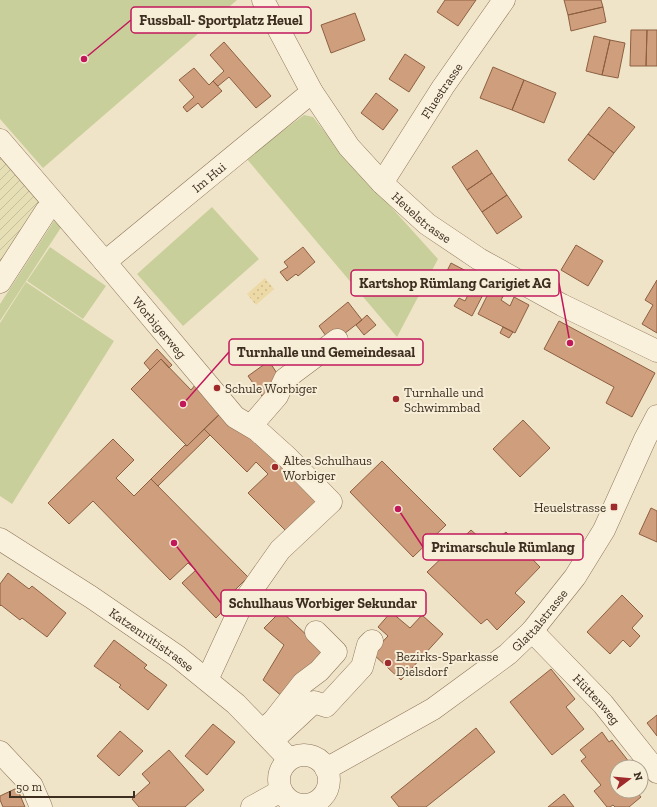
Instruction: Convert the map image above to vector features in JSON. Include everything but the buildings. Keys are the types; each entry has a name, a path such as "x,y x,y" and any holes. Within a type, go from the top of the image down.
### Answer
{"street":[{"name":"Heuelstrasse","path":"264,0 312,92 349,147 382,183 427,224 479,259 562,305 657,352"},
{"name":"Fluestrasse","path":"382,183 443,87 504,0"},
{"name":"Im Hui","path":"105,262 312,92"},
{"name":"Worbigerweg","path":"0,140 235,417 257,430 287,457 331,502 280,550 242,604 207,680"},
{"path":"0,282 46,211 54,203"},
{"path":"251,426 277,396 285,379 337,340"},
{"name":"Glattalstrasse","path":"326,769 433,709 508,654 532,631 575,577 604,530 657,416"},
{"name":"Katzenrütistrasse","path":"0,539 159,643 236,704 289,760"},
{"name":"Hüttenweg","path":"532,631 603,704 657,772"},
{"path":"267,736 274,720 303,683 319,671 336,652 316,632"},
{"path":"267,736 314,702 326,706 362,667 368,646 372,641"},
{"path":"0,752 32,786 41,807"},
{"path":"306,755 314,757 321,762 326,769 328,776 329,801 301,805 293,803 286,798 281,791 279,784 280,770 289,760 297,756 306,755"},
{"path":"252,807 281,791"}],"shaded area":[{"path":"0,147 42,203 0,271"}],"green space":[{"path":"0,0 237,0 43,168 0,119"},
{"path":"304,115 313,117 336,146 438,259 397,337 246,158"},
{"path":"212,207 259,259 183,326 137,274"},
{"path":"54,221 62,226 0,321 0,304"},
{"path":"50,247 106,286 83,319 27,281"},
{"path":"26,282 114,341 12,504 0,496 0,323"}],"sand":[{"path":"265,278 274,289 256,305 247,294"}],"place":[{"name":"Fussball- Sportplatz Heuel","path":"84,59"},
{"name":"Kartshop Rümlang Carigiet AG","path":"570,343"},
{"name":"Schule Worbiger","path":"217,388"},
{"name":"Turnhalle und Schwimmbad","path":"396,399"},
{"name":"Turnhalle und Gemeindesaal","path":"183,404"},
{"name":"Altes Schulhaus Worbiger","path":"275,467"},
{"name":"Heuelstrasse","path":"614,507"},
{"name":"Primarschule Rümlang","path":"398,509"},
{"name":"Schulhaus Worbiger Sekundar","path":"174,543"},
{"name":"Bezirks-Sparkasse Dielsdorf","path":"388,663"}]}
